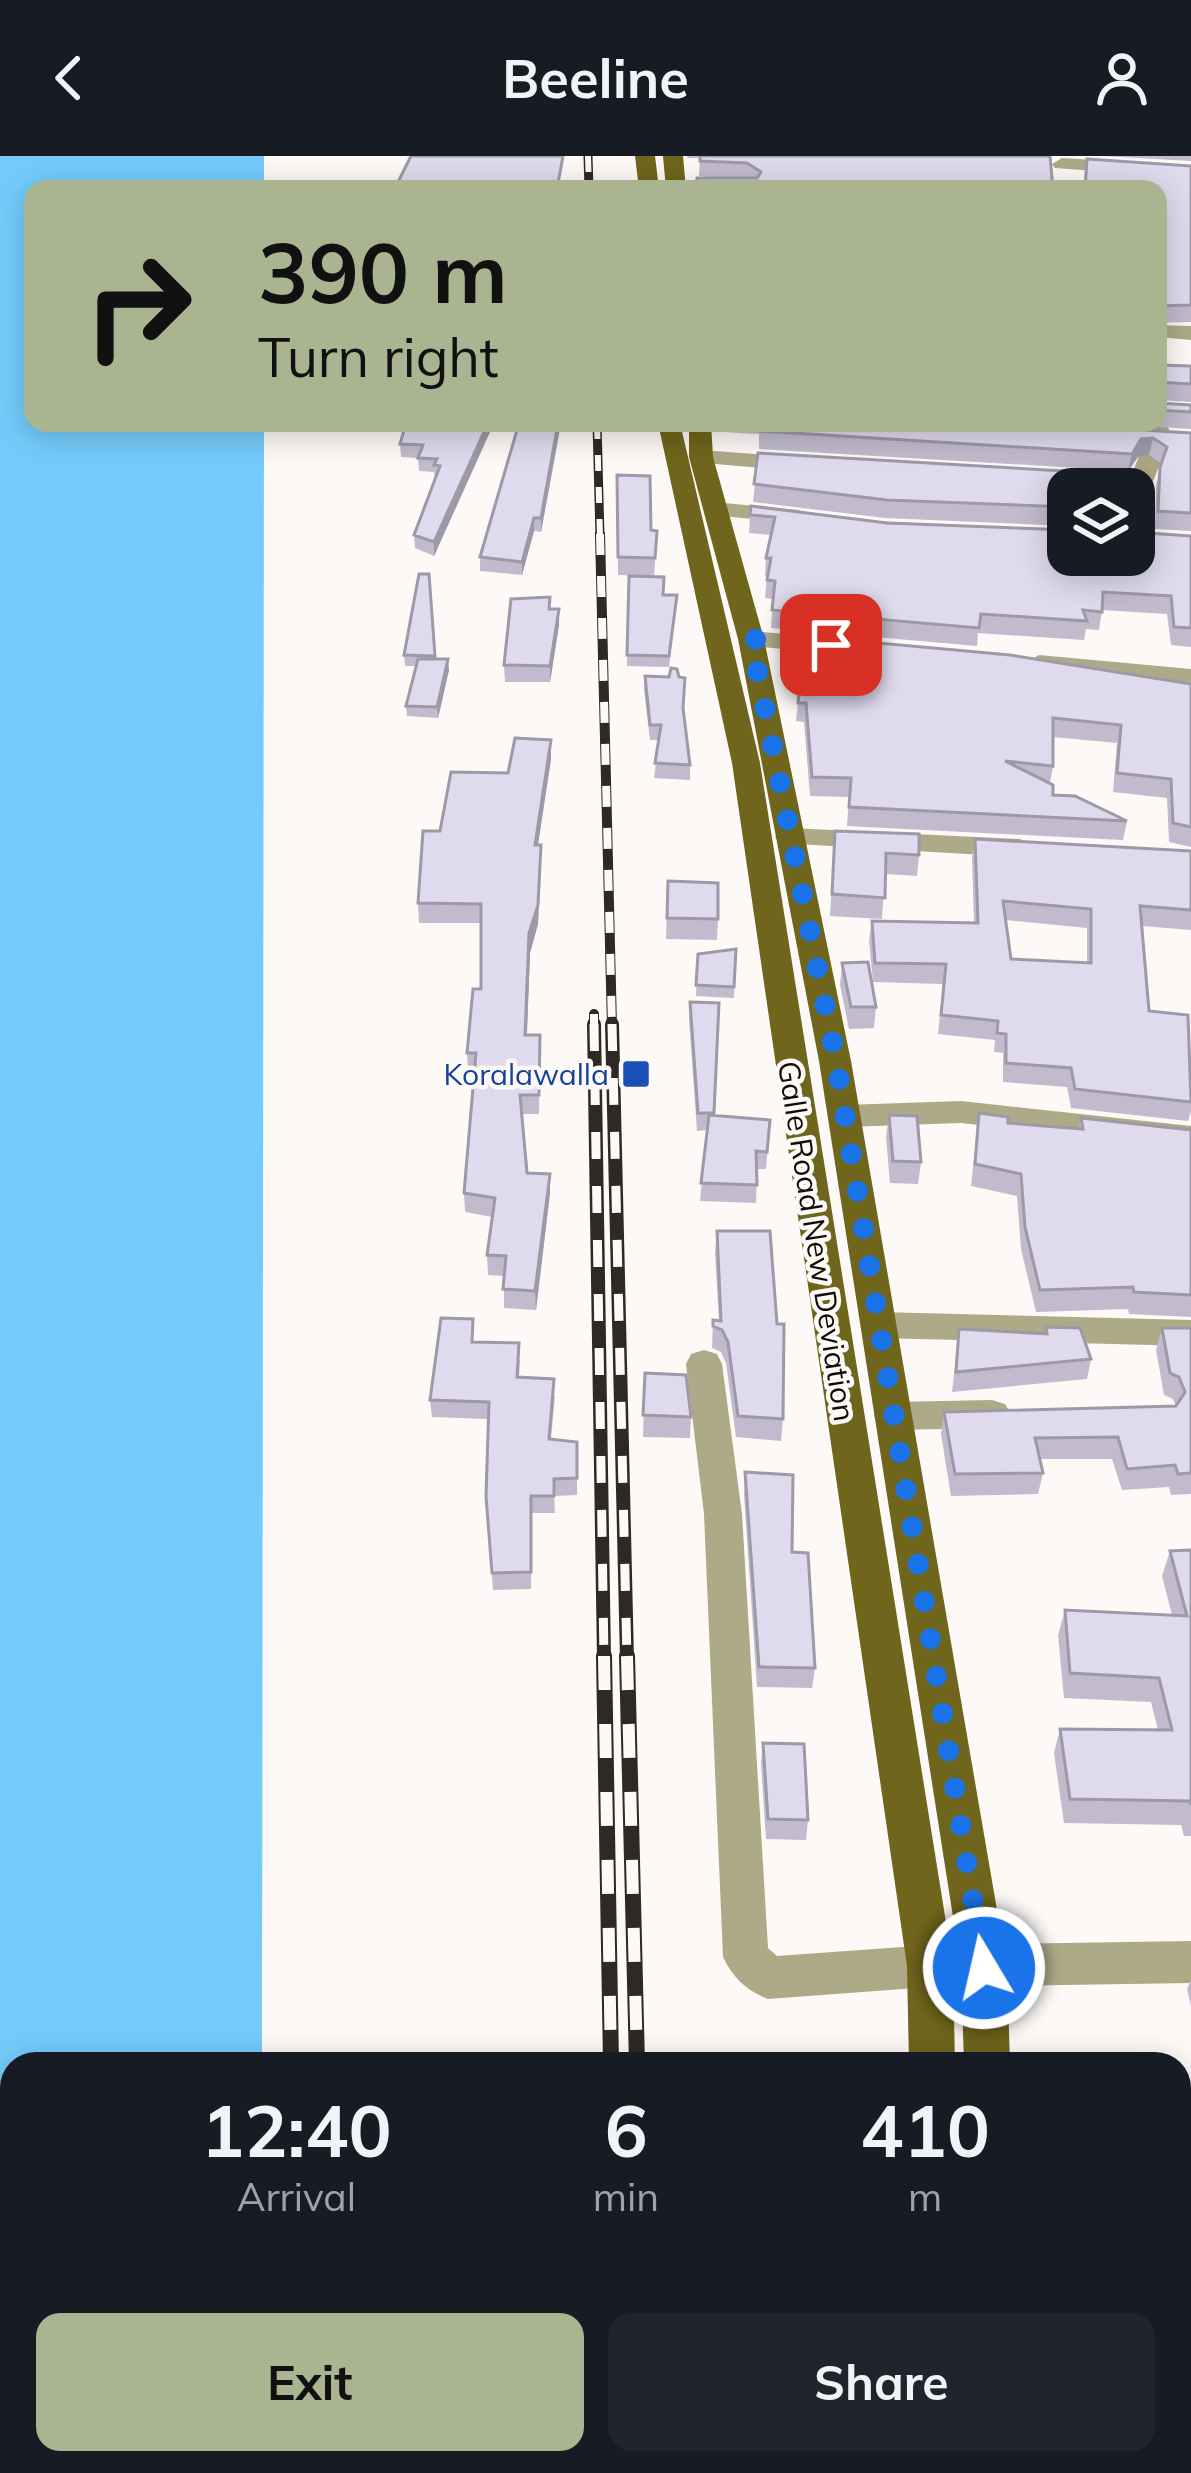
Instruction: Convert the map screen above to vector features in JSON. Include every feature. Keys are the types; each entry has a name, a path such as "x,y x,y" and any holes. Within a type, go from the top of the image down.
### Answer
{"main road":[{"name":"Galle Road New Deviation","path":"670,432 675,470 737,717 763,877 772,971 930,1966 932,2052"},
{"name":"Galle Road New Deviation","path":"701,440 713,509 751,639 844,1116 984,1968 987,2052"}],"street":[{"path":"1062,160 1191,172"},
{"path":"1126,434 1131,432"},
{"path":"1137,468 1156,432"},
{"path":"701,440 819,466"},
{"path":"713,509 828,520"},
{"path":"751,639 860,648"},
{"path":"1013,660 1191,677"},
{"path":"790,837 1049,850"},
{"path":"844,1116 961,1112 1191,1137"},
{"path":"879,1325 1191,1333"},
{"path":"704,1364 723,1514 746,1957 769,1978 930,1966 1191,1962"},
{"path":"893,1416 1036,1413"}],"water":[{"path":"0,156 264,156 264,180 24,180 24,432 264,432 262,2052 0,2052"}],"building":[{"path":"411,156 563,156 559,180 399,180"},
{"path":"700,156 1050,156 1052,180 697,180 757,178 761,172 747,163 700,161"},
{"path":"1087,159 1191,166 1191,305 1167,306 1167,180 1086,180"},
{"path":"1167,365 1191,366 1191,384 1167,383"},
{"path":"1167,404 1191,405 1191,412 1167,411"},
{"path":"403,432 484,432 434,542 414,535 440,466 434,465 437,459 418,458 423,445 400,444"},
{"path":"516,432 556,432 541,518 534,518 522,562 480,557"},
{"path":"776,432 1191,433 1191,513 1158,511 1160,467 1167,447 1153,438 1141,439 1132,454"},
{"path":"758,453 1047,470 1047,506 887,500 754,484"},
{"path":"617,475 650,476 651,530 657,531 655,558 618,557"},
{"path":"751,506 887,523 1047,529 1047,576 1155,576 1155,533 1191,536 1191,628 1174,627 1171,596 1103,592 1102,612 1083,610 1087,621 981,614 979,628 772,610 775,581 767,580 771,558 766,558 775,517 750,515"},
{"path":"419,574 429,574 435,656 404,655"},
{"path":"629,576 664,577 663,595 677,595 669,656 627,655"},
{"path":"550,597 549,609 559,609 550,666 504,665 511,599"},
{"path":"790,635 1010,655 1191,684 1191,827 1173,823 1171,779 1117,773 1121,725 1053,718 1053,766 1005,761 1053,785 1053,795 1075,796 1127,821 849,807 851,778 812,777 806,703 798,703 803,657 788,656"},
{"path":"418,659 448,659 437,707 406,706"},
{"path":"671,668 685,678 683,708 690,765 655,763 661,725 650,725 645,676 669,677"},
{"path":"515,738 551,740 535,845 541,845 538,905 529,933 525,1035 540,1035 539,1095 520,1095 527,1173 550,1174 535,1291 503,1289 506,1256 487,1255 495,1198 464,1193 476,1053 467,1053 473,989 481,989 481,904 418,903 423,831 440,831 451,772 508,773"},
{"path":"835,831 919,834 919,855 886,853 885,898 832,894"},
{"path":"975,839 1191,851 1191,910 1140,906 1149,1011 1188,1015 1191,1102 1075,1089 1071,1068 1006,1063 1006,1034 997,1033 998,1021 941,1015 946,964 875,963 872,921 978,923","holes":["1003,901 1091,909 1091,963 1011,959"]},
{"path":"668,881 718,883 718,919 667,918"},
{"path":"736,949 734,987 696,985 698,954"},
{"path":"868,962 876,1007 851,1007 842,963"},
{"path":"690,1002 719,1003 714,1113 698,1113"},
{"path":"979,1113 1008,1117 1008,1123 1083,1129 1081,1118 1191,1130 1191,1295 1134,1292 1133,1287 1040,1290 1025,1227 1021,1174 975,1164"},
{"path":"709,1115 770,1120 767,1152 756,1151 757,1185 701,1183"},
{"path":"889,1115 917,1116 921,1162 893,1161"},
{"path":"717,1231 770,1231 777,1324 784,1324 783,1419 738,1416 728,1342 722,1330 713,1326 713,1320 721,1321"},
{"path":"441,1318 473,1319 472,1342 519,1343 517,1377 554,1379 549,1439 577,1442 577,1478 554,1479 554,1496 531,1496 531,1572 492,1573 486,1496 489,1402 430,1400"},
{"path":"1046,1327 1080,1328 1091,1359 956,1372 959,1329 1047,1334"},
{"path":"1162,1328 1191,1328 1191,1473 1178,1474 1175,1465 1127,1469 1118,1437 1035,1438 1043,1473 955,1474 944,1412 1176,1406 1185,1392 1179,1377 1170,1373"},
{"path":"645,1373 686,1375 691,1417 643,1415"},
{"path":"745,1472 793,1475 792,1552 808,1553 815,1668 759,1667"},
{"path":"1191,1550 1191,1805 1190,1801 1070,1799 1060,1729 1172,1730 1159,1678 1070,1673 1065,1610 1187,1616 1170,1551"},
{"path":"763,1743 804,1744 808,1820 768,1819"}],"railway":[{"path":"588,156 589,180"},
{"path":"597,432 600,537"},
{"path":"600,534 612,1027"},
{"path":"594,1014 594,1024"},
{"path":"594,1024 604,1659"},
{"path":"612,1024 627,1659"},
{"path":"604,1656 611,2052"},
{"path":"627,1656 637,2052"}],"place":[{"name":"Koralawalla","path":"636,1074"}],"route":[{"path":"831,645 751,639 836,1060 984,1968"}]}
